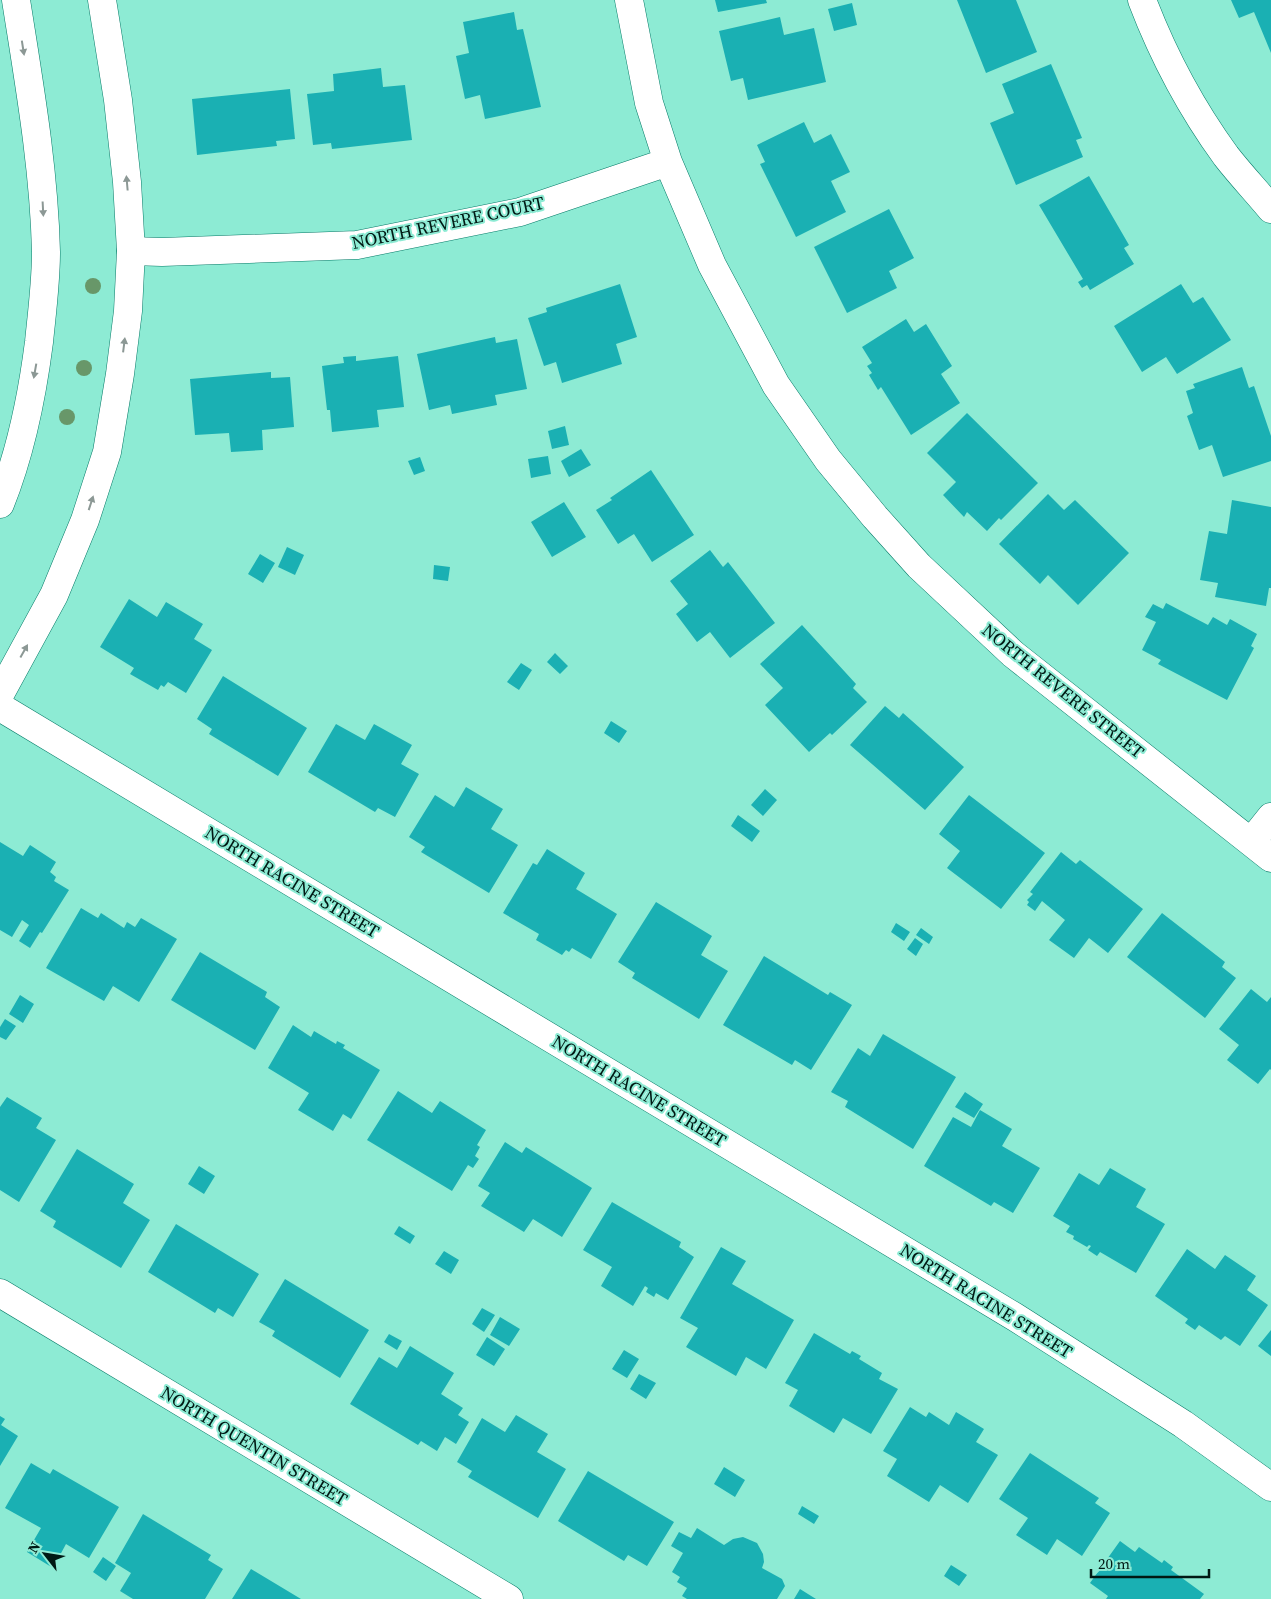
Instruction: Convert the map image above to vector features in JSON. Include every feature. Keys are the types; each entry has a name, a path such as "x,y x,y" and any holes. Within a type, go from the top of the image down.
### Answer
{"street":[{"path":"0,504 24,432 44,304 46,252 42,190 33,111 16,0"},
{"path":"0,694 54,595 85,520 107,452 120,374 128,311 131,251 127,182 119,109 102,0"},
{"name":"NORTH REVERE STREET","path":"629,0 649,103 668,162 712,265 776,385 828,460 919,566 1013,654 1261,850"},
{"path":"1142,0 1153,30 1187,98 1227,156 1271,209"},
{"name":"NORTH REVERE COURT","path":"131,251 357,245 520,212 668,162"},
{"name":"NORTH RACINE STREET","path":"0,707 1015,1317 1183,1424 1271,1488"},
{"path":"1261,850 1271,816"},
{"name":"NORTH QUENTIN STREET","path":"0,1293 509,1599"}],"building":[{"path":"715,0 766,0 767,3 718,12"},
{"path":"957,0 1016,0 1037,52 986,73"},
{"path":"1231,0 1271,0 1271,53 1254,12 1239,18"},
{"path":"852,3 857,25 834,31 828,9"},
{"path":"514,12 517,30 523,29 541,107 485,119 480,95 465,99 456,56 469,53 463,22"},
{"path":"780,17 784,35 814,28 826,82 748,100 743,78 731,81 719,31"},
{"path":"1051,64 1082,138 1076,140 1083,157 1016,185 990,123 1014,113 1002,84"},
{"path":"381,68 383,87 405,85 412,140 332,149 331,143 313,145 307,94 334,91 333,74"},
{"path":"290,89 295,139 276,141 277,146 197,155 192,99"},
{"path":"804,122 814,143 831,134 850,172 831,181 846,212 796,237 760,164 765,162 757,145"},
{"path":"1089,176 1129,245 1124,248 1134,264 1090,290 1087,285 1082,288 1078,282 1083,279 1039,205"},
{"path":"889,209 914,258 889,271 897,288 847,313 814,247"},
{"path":"620,284 637,337 616,344 622,364 562,383 556,362 544,366 528,318 547,312 546,308"},
{"path":"1181,284 1193,303 1203,297 1231,340 1177,374 1166,357 1142,372 1114,326"},
{"path":"906,319 914,332 926,324 952,366 941,374 960,403 911,435 881,387 878,390 869,375 872,373 867,366 872,363 862,347"},
{"path":"495,337 496,343 517,339 527,389 495,395 497,405 452,414 450,405 429,410 417,354"},
{"path":"356,356 356,361 398,356 404,407 377,410 379,427 332,432 330,410 327,410 322,366 344,363 343,357"},
{"path":"1242,367 1249,388 1254,386 1271,436 1271,461 1223,477 1212,445 1199,450 1187,416 1193,413 1186,391 1195,388 1193,384"},
{"path":"271,372 271,378 290,377 294,427 262,430 263,450 231,452 229,433 195,435 190,379"},
{"path":"967,413 1038,483 1001,520 999,518 987,531 967,512 964,517 943,495 956,482 927,453"},
{"path":"565,426 569,445 552,449 548,431"},
{"path":"581,449 591,465 569,477 561,461"},
{"path":"548,456 551,474 531,478 528,459"},
{"path":"420,457 425,471 414,475 408,461"},
{"path":"651,470 694,535 652,562 634,534 618,544 596,510"},
{"path":"1048,494 1064,510 1075,500 1129,553 1078,605 1048,575 1040,584 999,544"},
{"path":"1232,500 1271,507 1271,588 1269,588 1266,606 1215,597 1218,583 1200,580 1209,531 1227,534"},
{"path":"564,502 586,537 552,557 531,522"},
{"path":"287,547 304,555 295,575 278,567"},
{"path":"710,550 723,567 728,562 775,623 730,658 710,632 697,642 676,614 688,604 670,581"},
{"path":"260,554 275,563 263,583 248,574"},
{"path":"434,565 450,567 448,581 433,579"},
{"path":"129,599 157,617 166,602 203,624 194,639 212,650 186,693 168,682 164,687 161,685 158,690 130,674 134,668 100,647"},
{"path":"1166,603 1208,625 1213,617 1227,625 1230,619 1257,634 1251,646 1254,648 1227,700 1158,664 1161,660 1142,650 1156,622 1145,617 1153,604 1163,609"},
{"path":"802,625 856,684 853,688 867,702 832,735 830,733 809,752 765,705 783,688 760,664"},
{"path":"555,653 568,666 560,674 547,662"},
{"path":"521,663 532,670 519,690 507,682"},
{"path":"223,676 307,728 278,776 209,734 212,729 197,719"},
{"path":"885,706 899,718 903,713 964,767 925,810 850,745"},
{"path":"611,721 627,731 619,743 604,733"},
{"path":"336,724 365,740 374,724 412,745 401,764 419,774 395,817 378,808 375,812 308,772"},
{"path":"466,787 503,809 491,829 518,845 489,893 421,852 425,847 409,837 435,795 454,807"},
{"path":"765,789 777,800 763,816 751,805"},
{"path":"969,795 1045,853 1001,909 947,868 960,851 939,834"},
{"path":"738,815 760,831 752,842 731,826"},
{"path":"0,842 23,856 30,845 56,862 50,872 56,877 54,881 69,890 42,933 40,932 30,948 19,941 29,925 22,920 12,937 0,930"},
{"path":"547,849 585,873 576,889 617,914 591,959 572,948 569,952 566,950 562,955 536,940 539,934 503,913 533,863 537,865"},
{"path":"1061,852 1076,864 1080,860 1143,909 1108,953 1089,938 1074,958 1049,940 1065,920 1042,901 1035,911 1027,905 1029,902 1027,900 1033,894 1030,892"},
{"path":"656,902 712,936 701,955 728,971 699,1019 632,978 635,973 618,962"},
{"path":"81,908 98,918 101,913 124,928 127,922 135,927 141,918 177,939 139,1002 113,986 104,1001 46,968"},
{"path":"1162,913 1225,962 1222,967 1236,978 1205,1018 1127,957"},
{"path":"896,923 910,932 904,941 891,932"},
{"path":"921,928 933,937 929,944 916,935"},
{"path":"915,938 923,944 916,956 907,949"},
{"path":"200,952 267,992 265,997 280,1007 255,1050 171,1000"},
{"path":"764,956 828,995 830,992 852,1005 811,1070 795,1060 792,1065 723,1025"},
{"path":"1251,989 1267,1002 1271,997 1271,1070 1258,1084 1227,1060 1239,1045 1219,1029"},
{"path":"20,995 34,1004 23,1023 9,1014"},
{"path":"5,1019 16,1026 6,1040 0,1037 0,1027"},
{"path":"293,1025 311,1037 314,1031 336,1044 337,1041 345,1045 343,1048 380,1070 351,1119 343,1114 333,1131 298,1110 309,1093 268,1068"},
{"path":"883,1034 956,1077 913,1149 845,1107 848,1101 831,1092 858,1048 870,1056"},
{"path":"398,1091 432,1113 440,1101 486,1130 477,1145 480,1147 475,1156 479,1159 473,1168 468,1165 452,1191 367,1140"},
{"path":"965,1092 983,1104 974,1118 955,1107"},
{"path":"7,1097 42,1118 36,1128 56,1140 19,1202 0,1190 0,1107"},
{"path":"980,1110 1012,1129 1002,1146 1040,1168 1013,1213 994,1202 991,1206 924,1166 953,1117 971,1127"},
{"path":"505,1142 522,1153 526,1147 592,1188 562,1237 533,1219 524,1232 481,1206 490,1193 478,1186"},
{"path":"77,1149 134,1184 123,1203 150,1220 121,1268 53,1227 56,1221 40,1211"},
{"path":"199,1166 215,1176 204,1194 188,1184"},
{"path":"1110,1168 1146,1189 1136,1207 1165,1224 1136,1273 1100,1252 1097,1256 1088,1250 1091,1246 1087,1247 1073,1239 1074,1236 1066,1232 1070,1226 1053,1216 1079,1173 1099,1185"},
{"path":"612,1202 681,1242 679,1247 694,1257 668,1300 656,1293 654,1297 646,1292 648,1288 645,1286 633,1306 601,1286 612,1267 583,1250"},
{"path":"176,1224 259,1274 233,1317 218,1308 215,1313 148,1272"},
{"path":"399,1226 415,1236 410,1244 394,1234"},
{"path":"721,1247 746,1261 732,1284 794,1320 766,1369 746,1357 736,1376 686,1347 698,1328 680,1318"},
{"path":"1187,1249 1215,1269 1225,1255 1256,1276 1247,1290 1268,1305 1240,1346 1225,1336 1221,1340 1199,1325 1195,1330 1185,1323 1188,1319 1155,1296"},
{"path":"444,1251 459,1260 451,1274 435,1264"},
{"path":"285,1279 369,1330 340,1378 272,1336 275,1331 259,1322"},
{"path":"482,1308 495,1315 484,1332 472,1324"},
{"path":"500,1317 520,1329 509,1346 490,1335"},
{"path":"1271,1330 1271,1356 1258,1346"},
{"path":"814,1333 850,1354 852,1351 861,1356 859,1359 882,1373 879,1379 898,1389 871,1434 843,1418 834,1433 789,1406 798,1390 785,1383"},
{"path":"389,1334 402,1341 397,1350 384,1342"},
{"path":"487,1337 505,1349 494,1366 476,1355"},
{"path":"410,1346 454,1373 441,1394 463,1408 458,1415 469,1422 456,1444 445,1437 437,1451 421,1441 418,1445 350,1404 379,1357 397,1368"},
{"path":"624,1350 639,1359 627,1378 612,1369"},
{"path":"639,1374 656,1383 646,1399 630,1389"},
{"path":"910,1407 926,1417 929,1412 949,1425 956,1412 984,1429 976,1442 998,1455 968,1503 940,1485 929,1502 887,1476 897,1459 883,1451"},
{"path":"516,1415 548,1434 537,1452 566,1469 538,1518 468,1477 472,1471 457,1462 482,1418 505,1432"},
{"path":"0,1416 5,1419 1,1425 18,1436 0,1466"},
{"path":"1030,1453 1099,1498 1095,1503 1110,1513 1082,1556 1057,1539 1047,1555 1016,1535 1028,1518 999,1499"},
{"path":"31,1463 50,1474 53,1469 119,1507 89,1558 66,1544 53,1568 27,1552 41,1528 5,1508"},
{"path":"724,1467 745,1480 735,1497 714,1484"},
{"path":"588,1471 674,1522 647,1566 628,1555 624,1561 558,1521"},
{"path":"802,1506 819,1516 814,1524 798,1514"},
{"path":"143,1514 211,1555 208,1560 223,1569 205,1599 133,1599 120,1591 131,1573 115,1563"},
{"path":"697,1528 724,1545 733,1539 743,1537 757,1543 763,1554 764,1562 762,1568 782,1579 785,1586 777,1599 687,1599 682,1596 687,1588 677,1582 680,1577 672,1572 683,1553 671,1546 679,1532 691,1538"},
{"path":"1120,1541 1135,1552 1139,1547 1162,1563 1164,1560 1173,1567 1171,1570 1204,1594 1200,1599 1106,1599 1108,1596 1090,1583"},
{"path":"103,1557 116,1566 106,1581 93,1572"},
{"path":"951,1565 967,1575 959,1586 944,1576"},
{"path":"251,1569 301,1599 232,1599"},
{"path":"800,1589 816,1599 794,1599"}]}
